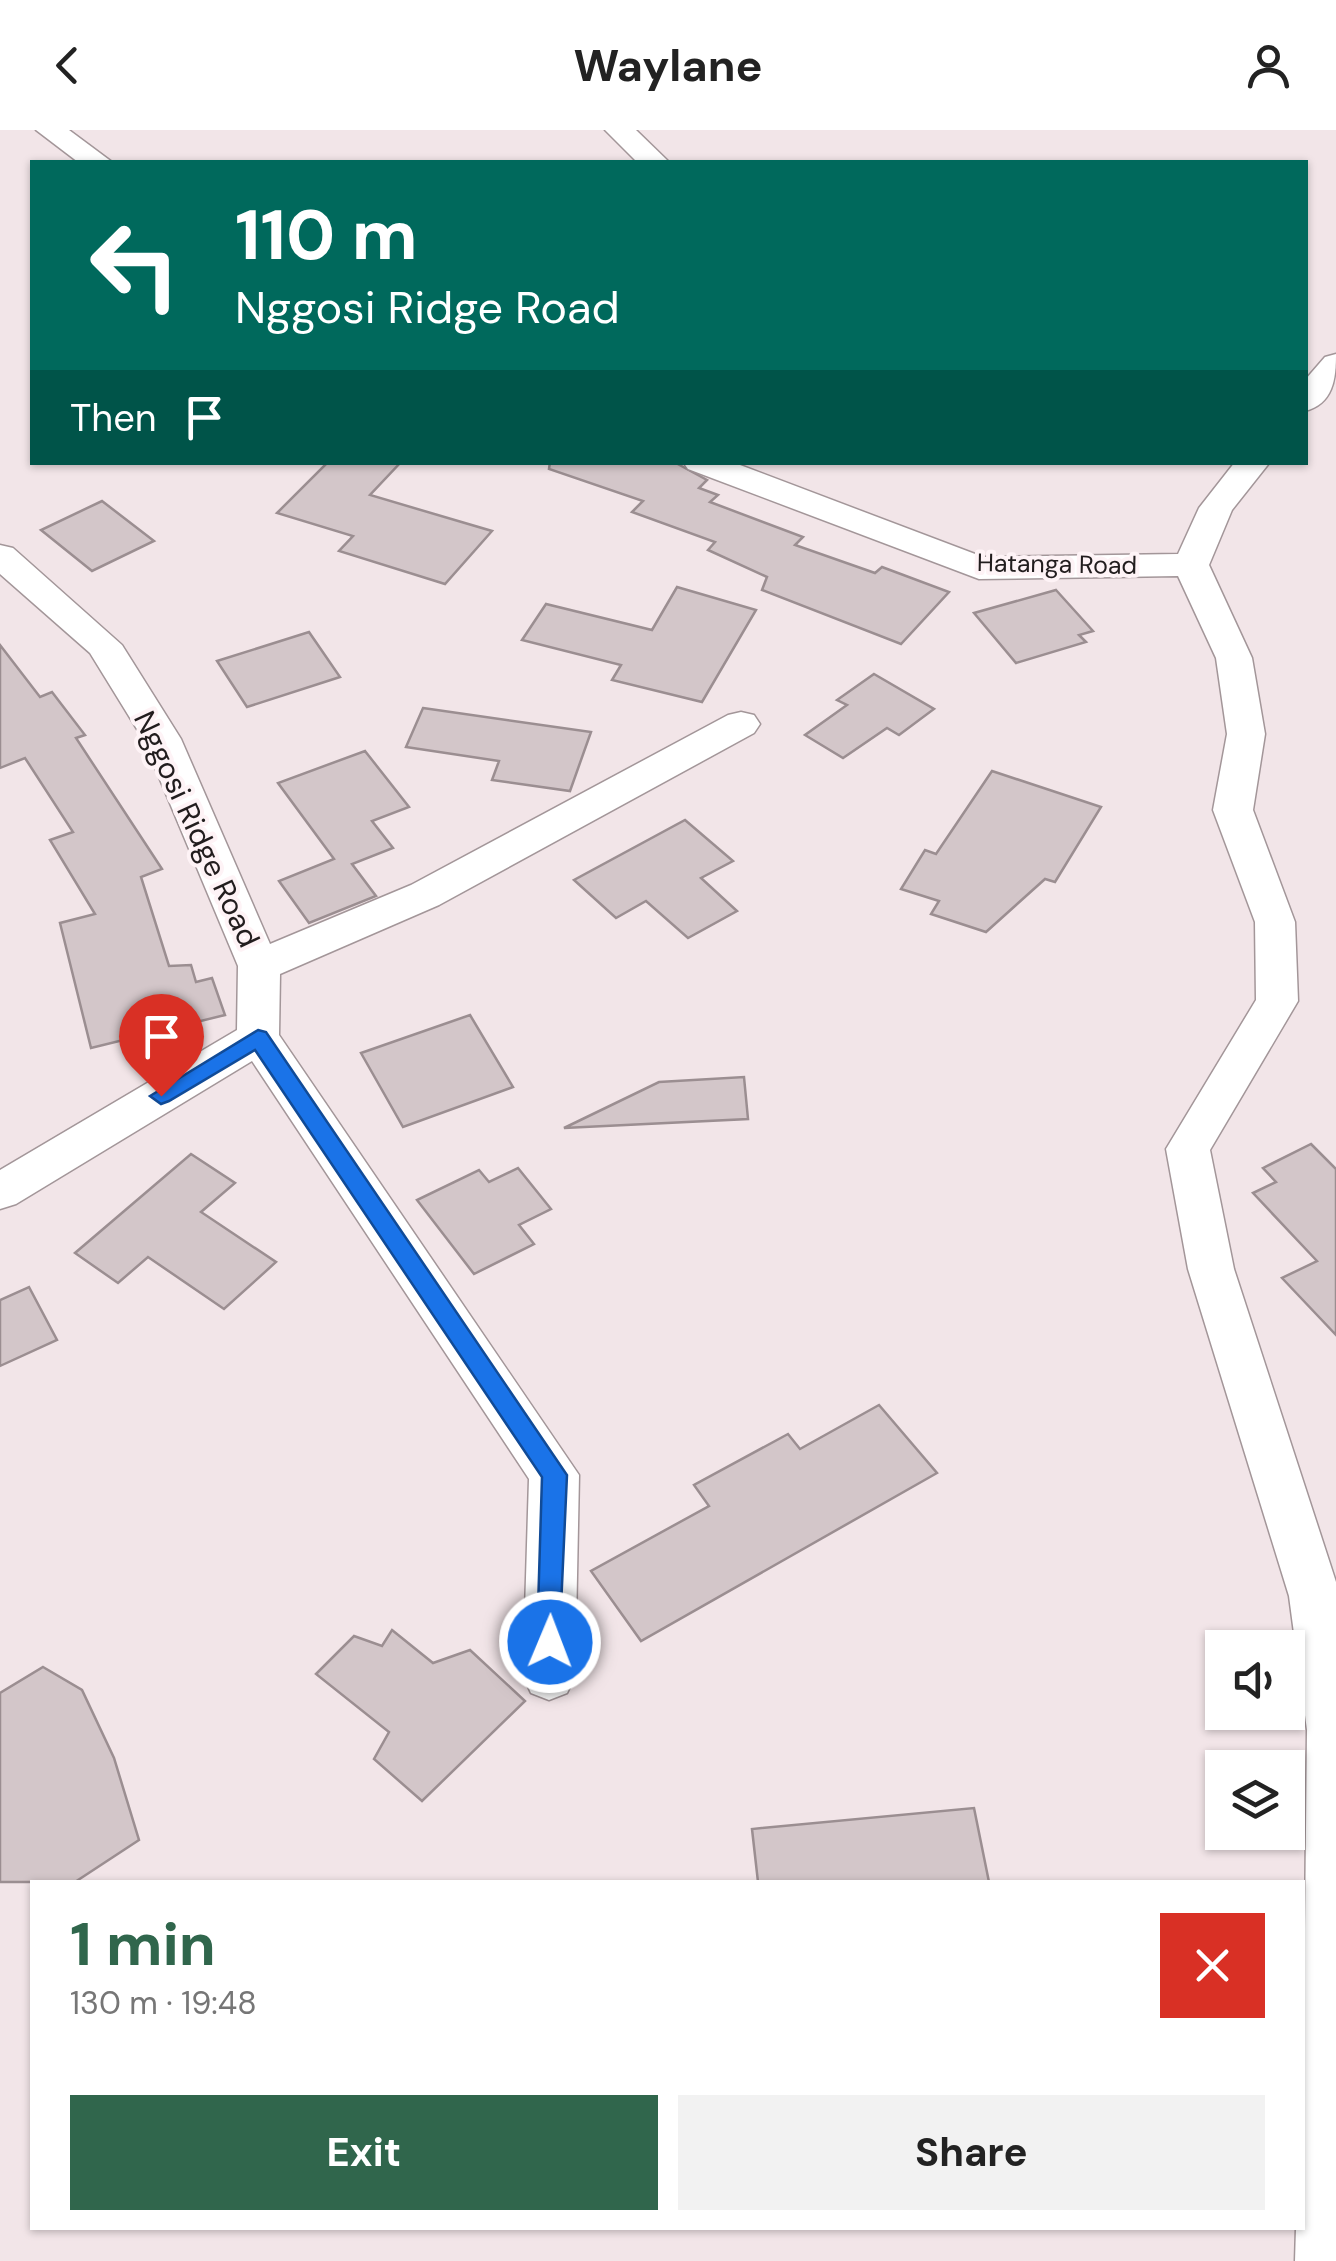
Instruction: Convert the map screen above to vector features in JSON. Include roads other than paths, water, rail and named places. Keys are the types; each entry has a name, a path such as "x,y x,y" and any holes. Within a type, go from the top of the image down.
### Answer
{"street":[{"path":"50,130 94,160"},
{"path":"619,130 652,160"},
{"path":"1308,397 1336,364"},
{"name":"Hatanga Road","path":"708,465 980,568 1191,565"},
{"path":"1251,465 1216,508 1191,565 1234,658 1246,734 1233,810 1275,922 1277,1000 1188,1149 1211,1269 1315,1596 1334,1730 1326,2261"},
{"name":"Nggosi Ridge Road","path":"0,556 104,645 162,739 259,966 258,1038"},
{"path":"259,966 425,895 741,724"},
{"path":"0,1192 258,1038 554,1475 549,1676"}]}
